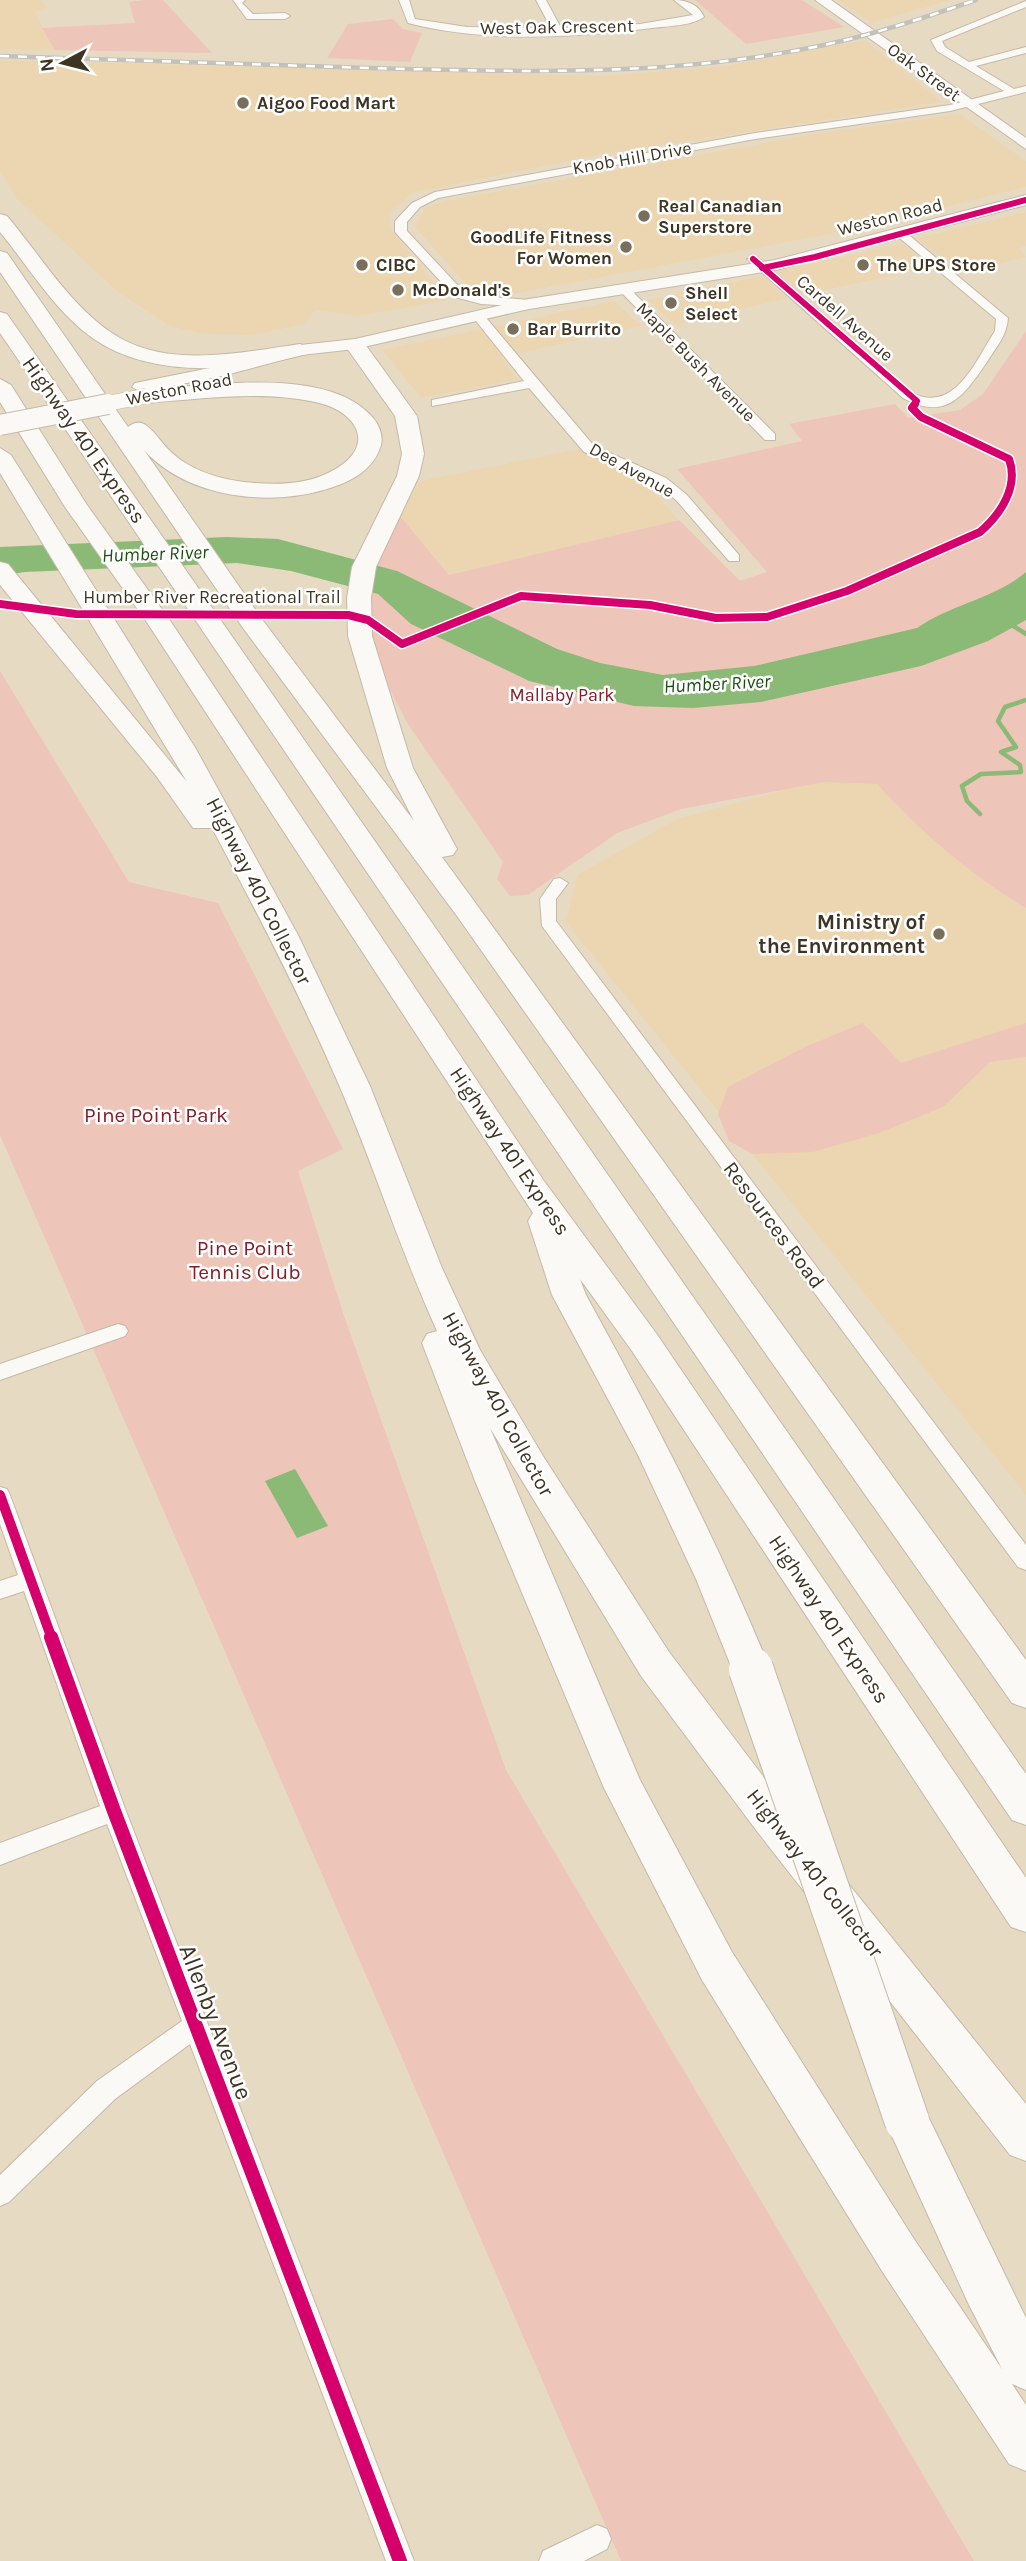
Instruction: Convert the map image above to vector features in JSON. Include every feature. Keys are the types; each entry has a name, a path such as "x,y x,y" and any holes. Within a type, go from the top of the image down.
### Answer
{"highway":[{"path":"0,220 90,326 127,349 147,356 189,361 300,350"},
{"path":"0,257 252,623 467,910 1026,1690"},
{"name":"Highway 401 Express","path":"0,318 1026,1807"},
{"path":"355,344 397,401 411,433 412,454 408,476 365,567 359,598 360,636 400,768 443,849 467,910"},
{"name":"Highway 401 Express","path":"0,385 77,507 159,622 533,1189 644,1342 1026,1913"},
{"path":"92,389 172,465 191,476 220,485 272,489 326,482 356,465 370,451 373,440 371,429 359,413 315,396 241,391 144,392"},
{"name":"Highway 401 Collector","path":"0,455 183,748 284,935 355,1086 465,1354 530,1466 655,1664 778,1828 1026,2139"},
{"path":"0,569 166,771 284,935"},
{"path":"533,1189 569,1295 655,1453 715,1579 793,1785 859,1991 907,2121 967,2253 1026,2366"},
{"path":"440,1298 439,1340 493,1481 624,1788 717,1966 898,2255 1026,2447"}],"main road":[{"name":"Oak Street","path":"822,0 1026,145"},
{"name":"Weston Road","path":"0,413 144,392 300,350 355,344 529,304 623,288 674,283 757,263 815,257 1026,200"},
{"name":"Weston Road","path":"0,425 144,392 312,360 355,344"}],"street":[{"path":"240,0 236,2 250,17 285,16"},
{"name":"West Oak Crescent","path":"404,0 411,20 425,27 557,30 617,28 699,17 697,12 679,0"},
{"path":"541,0 557,30"},
{"path":"1012,92 941,49 936,40 1026,4"},
{"path":"967,65 1026,50"},
{"path":"968,103 1026,89"},
{"name":"Knob Hill Drive","path":"459,294 401,232 401,221 413,208 435,195 755,136 968,103"},
{"name":"Cardell Avenue","path":"757,263 907,395 921,402 949,400 959,394 1001,331 1002,318 900,233"},
{"name":"Maple Bush Avenue","path":"623,288 769,437"},
{"path":"455,321 461,310 459,294 481,300 529,304"},
{"name":"Dee Avenue","path":"478,316 589,449 660,481 681,497 734,558"},
{"path":"436,403 534,383"},
{"name":"Resources Road","path":"560,883 548,900 548,922 1026,1561"},
{"path":"0,1372 118,1331"},
{"name":"Allenby Avenue","path":"0,1495 114,1811 400,2561"},
{"path":"0,1590 32,1579"},
{"path":"0,1854 114,1811"},
{"path":"0,2193 106,2090 195,2026"},
{"path":"553,2561 597,2539"}],"shaded area":[{"path":"0,0 41,0 47,9 35,12 55,50 0,49"},
{"path":"838,0 950,0 872,23"},
{"path":"865,40 942,102 599,155 412,193 389,213 390,229 448,300 359,316 315,310 305,324 253,335 209,334 171,327 118,292 17,199 0,171 0,60 604,76 725,66"},
{"path":"960,114 1026,161 1026,187 846,231 496,297 474,293 415,227 424,209 446,201 820,133"},
{"path":"1026,212 1026,246 1019,248 1026,257 960,273 917,238"},
{"path":"902,244 933,267 802,295 777,271"},
{"path":"761,276 787,298 676,325 648,300"},
{"path":"614,301 642,326 501,357 518,379 421,398 382,350"},
{"path":"584,448 638,476 679,520 449,575 400,516 420,481"},
{"path":"1026,720 1026,1495 566,922 577,875 677,819 891,761"}],"green space":[{"path":"163,0 212,53 55,50 42,28 135,23 129,2"},
{"path":"695,0 802,0 844,27 746,44"},
{"path":"393,19 403,29 422,33 410,62 327,58 348,24"},
{"name":"Mallaby Park","path":"1026,331 1026,908 947,852 877,784 824,782 681,809 617,833 528,895 510,896 497,879 503,862 408,724 371,654 369,539 400,516 449,575 679,520 740,581 767,572 677,469 802,441 789,424 895,404 908,418 960,410 983,394"},
{"name":"Pine Point Park","path":"0,671 129,882 218,903 343,1149 298,1171 344,1316 506,1770 974,2561 621,2561 0,1135"},
{"path":"863,1023 901,1063 1026,1023 1026,1057 990,1062 943,1107 879,1133 813,1152 752,1154 729,1141 718,1114 728,1087 805,1047"}],"water":[{"name":"Humber River","path":"227,537 278,539 397,571 557,649 600,663 663,675 754,666 917,628 1000,589 1026,572 1026,620 988,641 921,666 761,702 693,708 634,706 529,681 411,624 378,594 291,571 237,563 25,572 0,576 0,547"},
{"path":"295,1469 328,1526 297,1538 265,1481"}],"waterway":[{"path":"1007,622 1026,634"},
{"path":"980,814 967,801 962,786 981,774 1021,772 1020,765 1001,752 1016,747 998,721 1005,707 1026,700"}],"railway":[{"path":"0,56 484,71 655,67 712,63 824,45 920,19 976,0"}],"cycle path":[{"path":"762,268 815,257 1026,200"},
{"name":"Humber River Recreational Trail","path":"0,604 76,614 348,615 368,620 402,644 521,596 650,605 716,618 767,617 847,591 980,532 989,524 1008,496 1014,473 1009,459 921,417 912,408 917,401 753,259"},
{"path":"0,1495 114,1811 400,2561"}],"place":[{"name":"Aigoo Food Mart","path":"243,103"},
{"name":"Real Canadian Superstore","path":"644,216"},
{"name":"GoodLife Fitness For Women","path":"626,247"},
{"name":"CIBC","path":"362,265"},
{"name":"The UPS Store","path":"863,265"},
{"name":"McDonald's","path":"398,290"},
{"name":"Shell Select","path":"671,303"},
{"name":"Bar Burrito","path":"513,329"},
{"name":"Ministry of the Environment","path":"939,934"}],"park label":[{"name":"Pine Point Tennis Club","path":"245,1260"}]}
